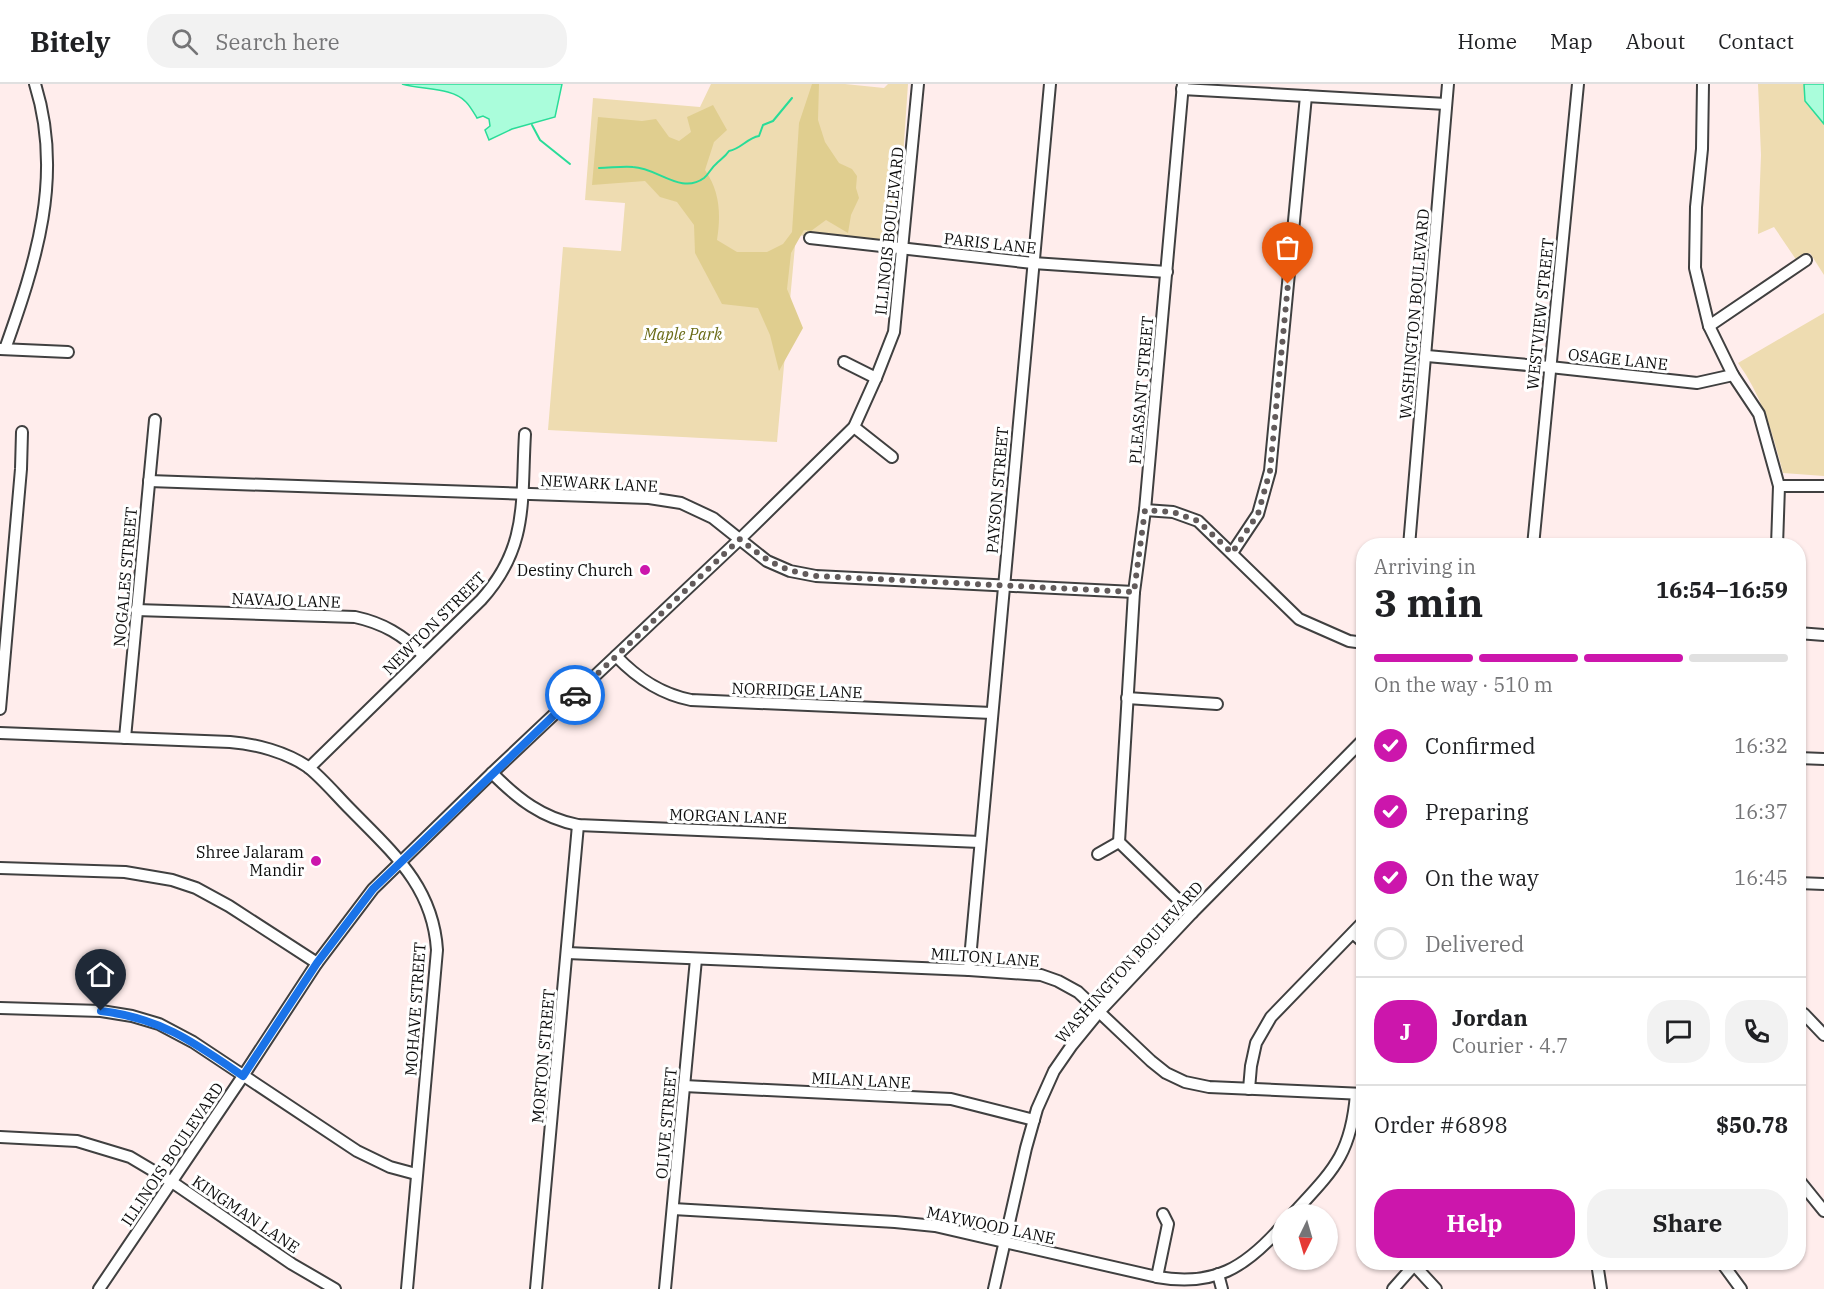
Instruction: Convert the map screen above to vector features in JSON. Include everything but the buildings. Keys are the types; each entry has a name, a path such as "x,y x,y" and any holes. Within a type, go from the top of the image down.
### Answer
{"street":[{"path":"35,84 44,114 47,187 43,220 30,279 3,349 68,352"},
{"name":"ILLINOIS BOULEVARD","path":"99,1289 317,963 373,889 492,772 740,539 854,427 894,332 918,84"},
{"name":"PAYSON STREET","path":"969,970 1050,84"},
{"name":"WASHINGTON BOULEVARD","path":"1410,538 1448,84"},
{"name":"WESTVIEW STREET","path":"1534,538 1578,84"},
{"path":"1703,84 1702,149 1696,207 1695,268 1709,326 1733,375 1759,414 1779,486 1777,538"},
{"path":"1182,86 1446,104"},
{"name":"PLEASANT STREET","path":"1119,842 1134,592 1145,510 1182,86"},
{"path":"1232,553 1258,514 1270,471 1306,96"},
{"name":"PARIS LANE","path":"810,238 1033,263 1167,272"},
{"path":"1709,326 1806,261"},
{"name":"OSAGE LANE","path":"1426,356 1697,383 1733,375"},
{"path":"844,362 876,378"},
{"name":"NOGALES STREET","path":"125,738 155,420"},
{"path":"854,427 892,457"},
{"path":"0,709 21,469 22,432"},
{"name":"NEWTON STREET","path":"309,768 498,582 512,555 519,534 525,434"},
{"name":"NEWARK LANE","path":"149,481 649,498 681,504 713,518 767,561 790,571 816,576 1134,592"},
{"path":"1779,486 1824,486"},
{"path":"1145,510 1173,512 1198,521 1299,619 1356,642"},
{"name":"NAVAJO LANE","path":"136,610 355,617 392,629 423,655"},
{"path":"1806,634 1824,635"},
{"name":"NORRIDGE LANE","path":"616,656 633,673 652,686 691,700 992,713"},
{"path":"1127,698 1217,704"},
{"name":"MOHAVE STREET","path":"0,733 246,744 288,757 309,768 401,861 425,898 434,924 437,950 407,1289"},
{"name":"WASHINGTON BOULEVARD","path":"994,1289 1034,1120 1054,1071 1099,1012 1192,913 1356,747"},
{"path":"1806,758 1824,759"},
{"name":"MORGAN LANE","path":"492,772 532,808 552,818 578,825 980,842"},
{"name":"MORTON STREET","path":"536,1289 578,825"},
{"path":"1098,854 1119,842 1192,913"},
{"path":"0,868 124,872 172,880 196,888 229,906 317,963"},
{"path":"1806,883 1824,884"},
{"path":"1249,1089 1251,1066 1257,1043 1270,1017 1356,930"},
{"path":"1353,933 1356,936"},
{"name":"MILTON LANE","path":"567,953 969,970 1047,977 1078,992 1151,1061 1176,1078 1196,1085 1356,1094"},
{"name":"OLIVE STREET","path":"666,1289 696,959"},
{"path":"0,1008 101,1011 143,1019 181,1035 357,1152 390,1167 416,1174"},
{"path":"1806,1016 1824,1035"},
{"name":"MILAN LANE","path":"684,1086 951,1099 1034,1120"},
{"path":"1302,1204 1342,1155 1356,1111"},
{"name":"KINGMAN LANE","path":"0,1137 57,1138 91,1144 130,1157 172,1182 292,1264 335,1289"},
{"path":"1806,1189 1824,1211"},
{"name":"MAYWOOD LANE","path":"673,1209 935,1226 1157,1277 1188,1280 1218,1274 1243,1263 1272,1236"},
{"path":"1157,1277 1168,1224 1163,1214"},
{"path":"1393,1289 1410,1270"},
{"path":"1420,1270 1436,1289"},
{"path":"1598,1270 1601,1289"},
{"path":"1726,1270 1742,1289"},
{"path":"1218,1274 1222,1289"}],"green space":[{"name":"Maple Park","path":"711,84 845,84 884,88 888,84 908,84 897,245 796,235 777,442 548,430 563,247 621,251 625,203 585,200 593,98 700,107"},
{"path":"1758,84 1824,84 1824,275 1810,253 1797,261 1774,227 1758,234 1761,155"},
{"path":"1824,313 1824,476 1783,473 1771,430 1760,402 1738,363"}],"shaded area":[{"path":"402,84 562,84 555,117 512,129 489,140 485,130 490,126 489,119 483,116 477,118 460,97 445,91"},
{"path":"812,84 819,84 818,120 825,142 839,163 852,169 857,176 856,188 859,198 851,215 848,233 826,220 811,231 804,230 791,253 787,289 803,328 779,371 770,335 758,308 722,304 695,253 694,225 677,202 660,197 645,181 592,185 598,117 642,121 656,119 669,137 679,141 691,132 687,117 713,105 727,130 714,142 705,170 714,187 718,203 717,240 737,252 767,252 783,244 792,232 799,123"},
{"path":"1804,84 1824,84 1824,124 1805,101"}],"waterway":[{"path":"599,168 642,168 678,182 687,184 695,182 704,178 729,151 759,136 763,125 773,121 792,98"},
{"path":"532,125 540,140 570,164"}],"way so far":[{"path":"575,695 740,539 767,561 790,571 816,576 1134,592 1145,510 1173,512 1198,521 1232,553 1258,514 1270,471 1288,284"}],"place":[{"name":"Destiny Church","path":"645,570"},
{"name":"Shree Jalaram Mandir","path":"316,861"}],"route":[{"path":"101,1011 143,1019 181,1035 243,1076 317,963 360,903 389,871 575,695"}]}
